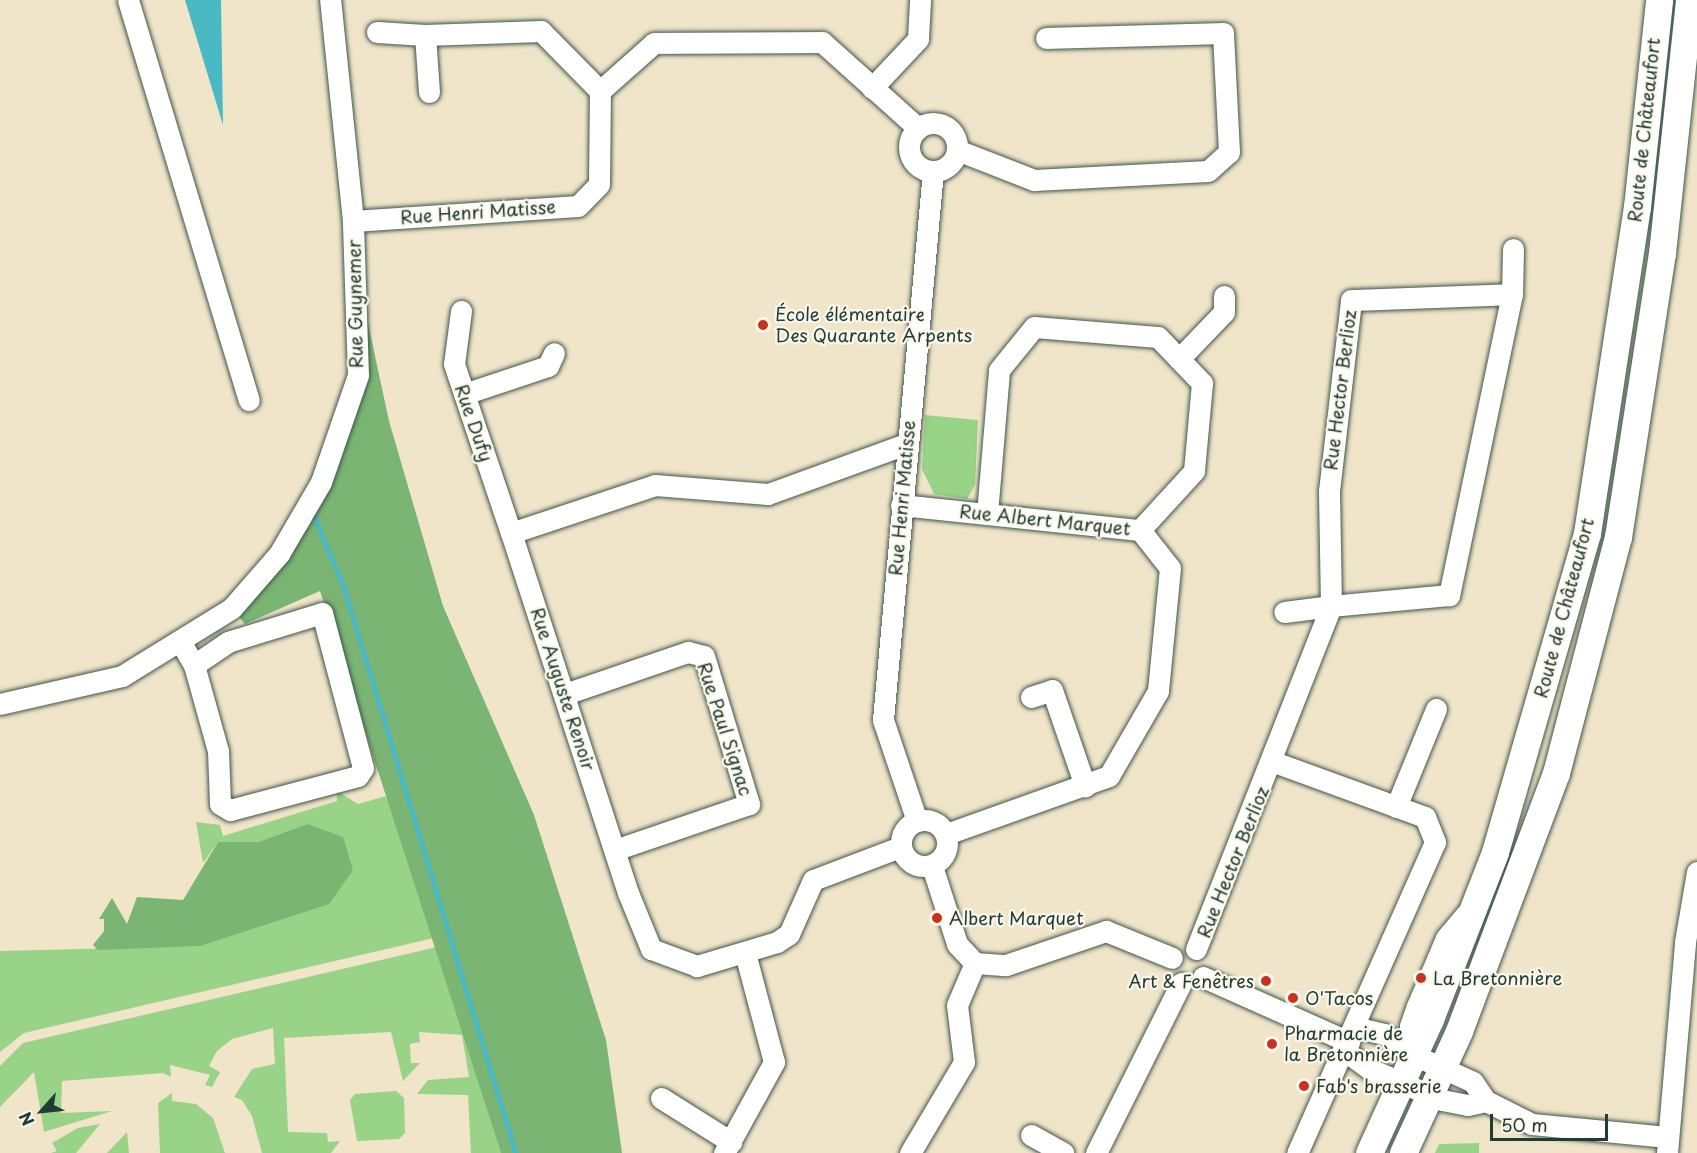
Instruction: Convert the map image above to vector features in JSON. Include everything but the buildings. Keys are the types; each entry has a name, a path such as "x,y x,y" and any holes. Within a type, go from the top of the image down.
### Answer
{"main road":[{"name":"Route de Châteaufort","path":"1403,1153 1430,1095 1427,1061 1478,900 1587,533 1637,207 1659,0"},
{"name":"Route de Châteaufort","path":"1368,1153 1402,1082 1427,1061 1556,772 1618,537 1662,253 1691,5"}],"street":[{"path":"128,0 249,400"},
{"name":"Rue Guynemer","path":"0,704 122,676 232,608 279,554 321,482 358,375 353,221 330,0"},
{"path":"872,88 918,39 920,0"},
{"path":"377,32 425,35 541,31 600,91 654,43 822,42 918,128 945,126 957,150 1034,180 1208,171 1229,152 1223,33 1046,38"},
{"path":"425,35 429,92"},
{"name":"Rue Henri Matisse","path":"353,221 578,206 599,184 600,91"},
{"path":"918,128 909,141 911,158 933,171 949,165 957,150"},
{"name":"Rue Henri Matisse","path":"917,820 883,720 906,444 933,171"},
{"path":"1284,612 1449,595 1512,294 1513,249"},
{"name":"Rue Hector Berlioz","path":"1196,949 1274,762 1331,606 1329,491 1351,300 1512,294"},
{"path":"1179,359 1224,312 1224,296"},
{"name":"Rue Dufy","path":"461,311 454,364 511,533"},
{"path":"987,514 999,370 1034,327 1158,337 1202,383 1194,471 1140,530"},
{"path":"464,393 548,366 554,353"},
{"path":"511,533 655,485 768,494 906,444"},
{"name":"Rue Albert Marquet","path":"901,505 1140,530 1170,568 1158,692 1109,776 946,834"},
{"name":"Rue Auguste Renoir","path":"511,533 644,938 660,956 697,966 745,953 789,934 813,880 824,872 900,847"},
{"path":"180,641 194,665 218,751 216,797 230,810 358,776 363,768 322,614 228,642 194,665"},
{"name":"Rue Paul Signac","path":"565,694 688,652 704,656 749,804 615,850"},
{"path":"1031,697 1052,690 1084,786"},
{"path":"1396,807 1436,709"},
{"path":"1274,762 1425,817 1435,842 1350,1040 1297,1153"},
{"path":"917,820 935,822 946,834 946,853 932,866 912,864 900,847 903,831 917,820"},
{"path":"932,866 957,944 975,963 1006,965 1106,931 1172,958"},
{"path":"1350,1040 1384,1034 1427,1061 1473,1082 1486,1101 1532,1124 1667,1145 1685,942 1697,872"},
{"path":"1181,983 1171,972 1172,958 1178,951 1196,949 1207,962 1203,978"},
{"path":"661,1098 728,1148 774,1062 745,953"},
{"path":"910,1153 964,1062 957,1005 975,963"},
{"path":"1181,983 1203,978 1350,1040 1402,1082 1430,1095 1468,1105 1486,1101"},
{"path":"1096,1153 1181,983"},
{"path":"1031,1135 1064,1153"}],"green space":[{"path":"366,314 389,421 443,606 534,815 606,1040 622,1153 501,1153 320,591 245,624 235,612 309,527 355,416"},
{"path":"925,415 978,420 975,485 967,499 934,494 922,469"},
{"path":"337,791 358,804 386,796 434,938 24,1033 0,1052 0,951 200,946 307,824 258,842 218,842 203,863 196,822 220,825 223,836 337,801"},
{"path":"307,824 343,837 353,870 329,904 200,946 98,950 93,945 104,931 104,919 99,919 112,898 127,924 137,897 183,900 218,842 258,842"},
{"path":"437,947 501,1153 471,1153 468,1095 417,1094 428,1080 469,1077 462,1035 419,1032 420,1042 410,1044 411,1063 420,1063 403,1081 391,1032 284,1038 288,1132 327,1133 328,1142 340,1141 331,1153 262,1153 252,1116 242,1100 234,1097 252,1069 275,1064 273,1028 232,1039 217,1051 209,1066 220,1072 212,1087 205,1085 210,1075 170,1065 171,1077 163,1073 62,1081 61,1113 112,1111 44,1132 34,1072 0,1107 0,1066 23,1043"},
{"path":"396,1091 404,1098 405,1133 399,1139 357,1141 350,1100 355,1094"},
{"path":"172,1093 172,1101 196,1104 213,1118 225,1153 160,1153 158,1103"},
{"path":"100,1124 76,1153 51,1153 57,1151 52,1143 78,1128"},
{"path":"127,1132 129,1153 107,1153"},
{"path":"1479,1143 1479,1153 1435,1153 1439,1144"}],"water":[{"path":"185,0 221,0 223,125"}],"waterway":[{"path":"312,511 344,587 516,1153"}],"place":[{"name":"École élémentaire Des Quarante Arpents","path":"763,325"},
{"name":"Albert Marquet","path":"937,918"},
{"name":"La Bretonnière","path":"1421,978"},
{"name":"Art & Fenêtres","path":"1266,981"},
{"name":"O'Tacos","path":"1293,998"},
{"name":"Pharmacie de la Bretonnière","path":"1272,1044"},
{"name":"Fab's brasserie","path":"1304,1086"}]}
